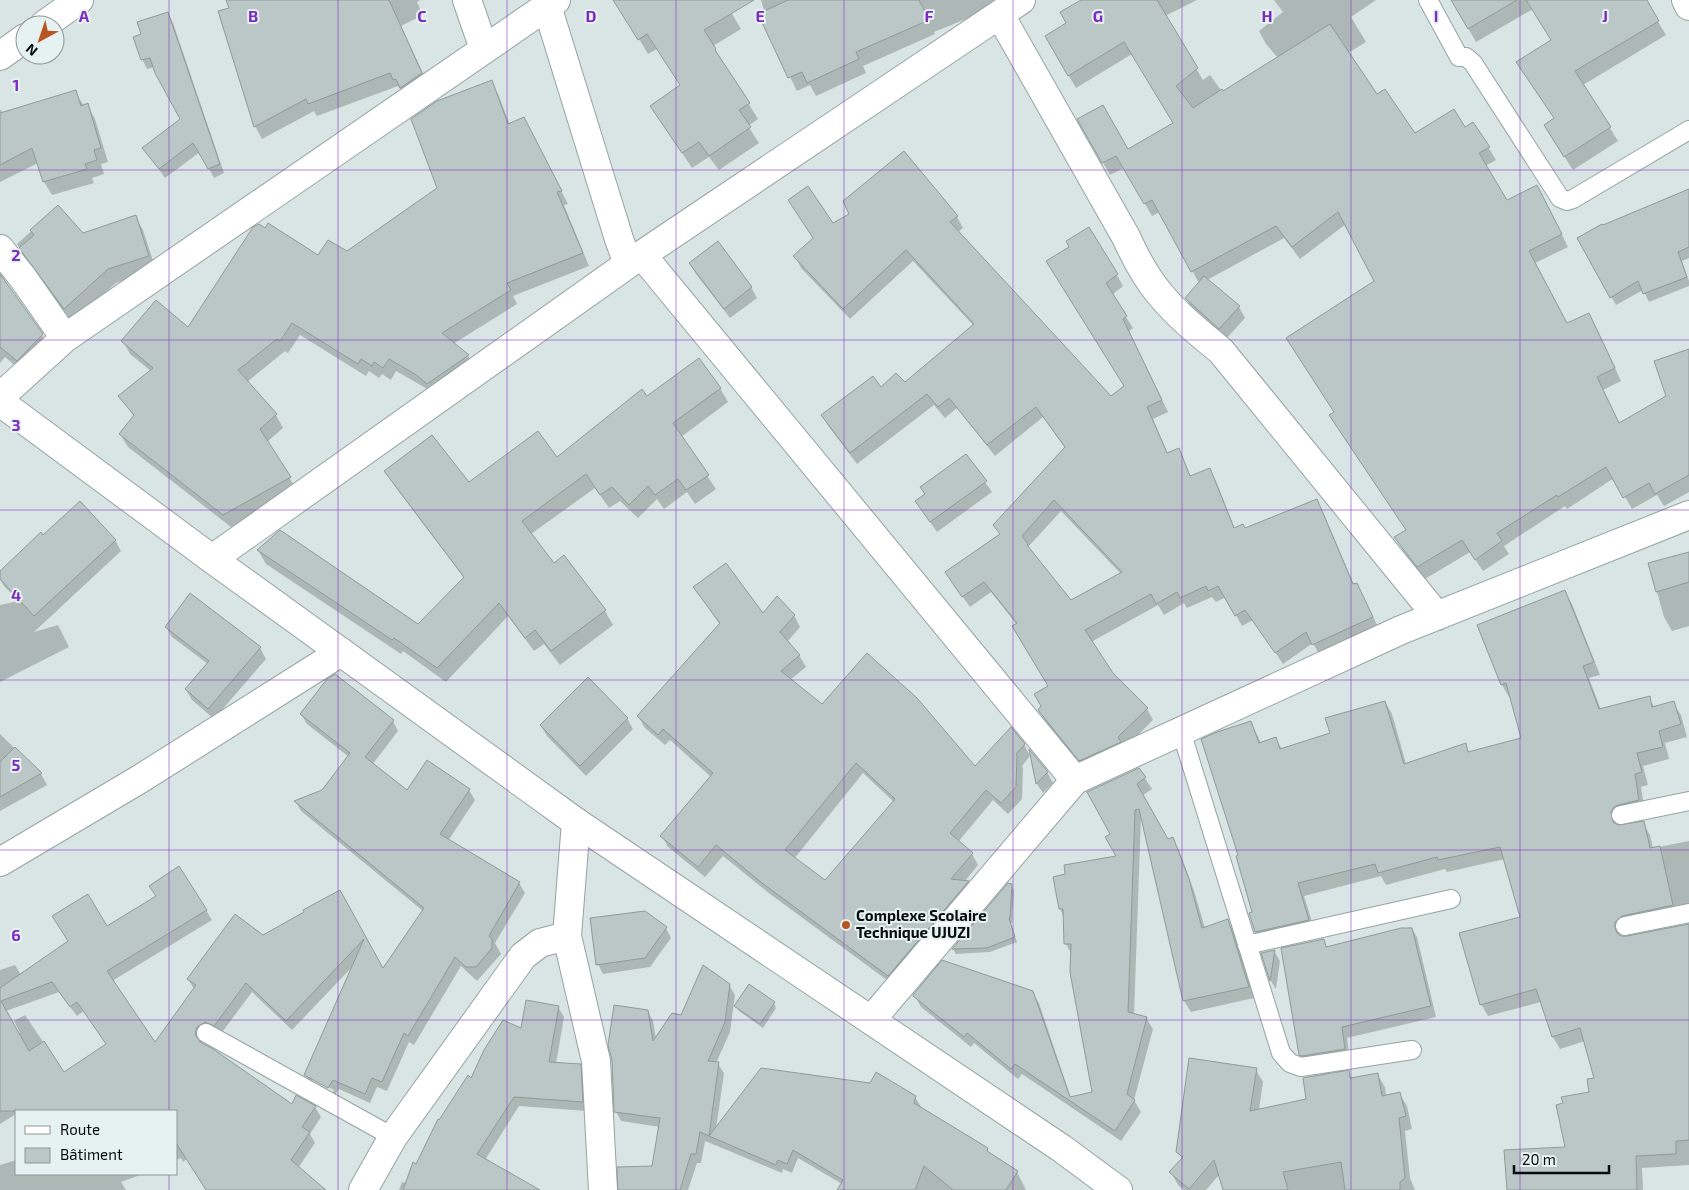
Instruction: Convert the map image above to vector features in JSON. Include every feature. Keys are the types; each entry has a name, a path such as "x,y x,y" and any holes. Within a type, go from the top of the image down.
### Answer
{"street":[{"path":"58,15 79,0"},
{"path":"467,0 484,49"},
{"path":"1686,0 1689,6"},
{"path":"0,397 65,338 552,3 619,239 1075,780"},
{"path":"212,559 635,259 1011,8 1139,264 1158,293 1187,323 1221,351 1437,616"},
{"path":"0,56 15,45"},
{"path":"0,249 65,338"},
{"path":"0,402 212,559 576,822 1061,1148 1118,1190"},
{"path":"871,1020 1075,780 1401,630 1689,515"},
{"path":"0,862 140,779 341,652"},
{"path":"576,822 567,936 596,1061 603,1190"},
{"path":"363,1190 393,1137 523,956 540,942 567,936"}],"lane":[{"path":"1428,0 1459,57 1466,57 1473,64 1560,198 1567,201 1574,199 1689,130"},
{"path":"1180,731 1281,1053 1290,1063 1301,1066 1412,1050"},
{"path":"1621,815 1689,802"},
{"path":"1247,945 1451,899"},
{"path":"1625,926 1689,913"},
{"path":"206,1033 393,1137"}],"building":[{"path":"226,0 389,0 422,73 400,88 396,79 393,80 390,73 308,104 306,99 254,127 218,11 229,8"},
{"path":"613,0 754,0 704,30 750,103 739,110 751,127 709,156 699,142 682,153 650,106 680,85 647,34 638,40"},
{"path":"788,0 919,0 929,20 856,52 859,59 807,83 802,72 788,78 758,14"},
{"path":"1081,0 1157,0 1198,68 1176,86 1193,108 1330,24 1377,94 1385,89 1415,133 1454,109 1465,127 1473,122 1490,147 1479,153 1507,200 1537,185 1562,234 1529,251 1567,323 1589,313 1615,368 1597,377 1619,423 1666,396 1654,361 1689,349 1689,475 1655,494 1649,483 1623,498 1606,467 1497,533 1502,541 1475,560 1462,540 1417,567 1394,537 1406,530 1329,415 1334,412 1286,338 1374,281 1338,212 1292,247 1276,226 1191,272 1152,200 1144,204 1116,156 1102,163 1077,119 1103,105 1128,149 1173,123 1124,42 1068,76 1045,36 1066,23 1060,12"},
{"path":"1451,0 1517,0 1468,29"},
{"path":"1526,0 1647,0 1659,21 1575,71 1611,127 1564,157 1544,125 1554,118 1516,62 1551,40"},
{"path":"168,12 220,164 208,169 193,143 159,169 142,148 180,119 155,73 150,58 141,60 133,37 141,34 137,22"},
{"path":"492,80 508,124 524,117 562,191 557,192 583,253 507,283 511,290 442,333 469,355 427,384 415,374 389,359 383,368 374,362 372,366 361,359 358,364 292,323 280,341 277,339 238,370 277,414 260,429 291,477 223,515 119,434 134,415 118,396 153,368 121,341 156,300 188,327 253,227 259,224 265,228 268,223 318,255 328,240 347,251 437,188 411,119 437,101"},
{"path":"76,90 81,106 88,103 101,148 94,150 97,160 85,164 87,169 43,182 32,148 0,165 0,113"},
{"path":"904,151 958,216 950,222 1111,396 1124,386 1046,261 1069,247 1066,241 1089,227 1118,274 1106,283 1127,316 1123,319 1162,400 1147,407 1167,453 1179,448 1190,476 1210,468 1234,528 1243,524 1245,528 1317,499 1353,584 1357,583 1373,617 1312,645 1306,632 1275,653 1245,610 1235,616 1218,586 1208,591 1206,586 1180,598 1177,592 1156,604 1151,594 1085,630 1113,673 1148,708 1118,737 1121,742 1079,761 1038,710 1041,706 1034,694 1048,686 1012,626 1017,623 984,582 962,597 945,572 1000,534 993,525 1065,447 1036,407 987,445 949,398 938,407 927,394 850,453 821,415 873,376 881,387 896,373 905,382 974,324 906,250 843,309 793,256 813,238 788,200 808,186 833,223 849,214 843,201","holes":["1054,500 1122,572 1071,600 1027,545 1022,536"]},
{"path":"1689,189 1689,247 1678,252 1687,277 1643,294 1638,281 1610,298 1577,238 1602,224"},
{"path":"58,205 83,233 136,215 149,256 108,269 64,309 19,248 34,235 30,230"},
{"path":"718,241 752,287 724,309 689,263"},
{"path":"0,274 43,334 17,361 0,347"},
{"path":"1204,276 1240,306 1219,329 1185,298"},
{"path":"699,358 721,388 673,423 709,475 686,490 678,479 655,495 648,486 629,505 612,487 600,495 586,474 522,521 554,563 564,555 606,610 551,651 535,630 525,638 499,603 437,668 394,638 392,640 257,550 280,530 418,624 464,577 384,471 432,435 469,482 538,431 557,457 642,389 647,396"},
{"path":"966,454 987,481 930,522 915,501 925,494 920,487"},
{"path":"80,501 116,540 34,616 0,579 0,571 41,532 43,535"},
{"path":"1689,552 1689,582 1656,592 1648,563"},
{"path":"726,563 763,613 777,596 795,615 780,632 800,655 781,671 822,704 867,653 917,698 975,766 1011,727 1025,744 1016,754 1016,787 1001,803 986,790 950,833 973,853 951,879 969,881 888,976 762,883 716,845 698,867 660,836 713,773 663,729 658,735 637,716 720,623 693,587","holes":["856,763 895,799 825,880 785,850"]},
{"path":"1565,590 1594,662 1583,666 1599,709 1650,696 1652,707 1674,701 1681,724 1659,731 1663,747 1637,753 1642,772 1635,774 1639,800 1618,805 1611,812 1613,822 1618,825 1644,821 1650,848 1660,846 1673,905 1622,916 1615,922 1617,933 1621,936 1627,936 1689,924 1689,1140 1676,1141 1676,1154 1636,1156 1637,1190 1507,1190 1504,1150 1565,1147 1556,1105 1563,1103 1561,1097 1589,1092 1587,1079 1594,1078 1580,1028 1552,1037 1536,989 1480,1005 1459,933 1520,917 1500,847 1438,860 1437,857 1378,873 1375,864 1298,883 1309,920 1255,932 1249,913 1252,912 1236,856 1238,855 1201,739 1251,721 1259,743 1276,737 1280,749 1330,733 1325,718 1385,701 1404,764 1466,743 1468,752 1521,738 1506,683 1501,685 1477,625"},
{"path":"190,593 261,647 208,709 185,689 209,661 165,627"},
{"path":"335,674 394,720 365,757 407,790 427,760 470,789 440,834 520,882 489,936 492,939 492,948 476,967 466,967 455,957 408,1036 404,1033 382,1082 372,1078 365,1094 333,1080 328,1088 304,1075 364,939 286,1021 246,983 214,1026 205,1022 197,1027 195,1034 200,1042 292,1104 296,1095 316,1106 302,1127 310,1132 291,1160 326,1190 206,1190 178,1146 178,1110 0,1111 0,988 68,941 52,916 88,894 107,926 156,896 149,886 179,866 207,910 107,971 155,1042 196,985 187,979 235,914 263,935 340,890 383,968 424,908 294,801 322,790 350,753 300,714 327,679","holes":["52,982 70,1007 77,1002 106,1044 64,1072 44,1041 29,1051 1,1001"]},
{"path":"588,677 628,718 580,766 540,725"},
{"path":"15,747 42,773 0,797 0,762"},
{"path":"1029,749 1048,772 1036,784"},
{"path":"1139,768 1146,777 1137,784 1168,839 1173,837 1189,879 1202,928 1228,919 1249,987 1183,1001 1139,809 1135,810 1128,1012 1147,1017 1127,1094 1135,1100 1115,1131 1015,1064 1011,1069 967,1033 964,1037 913,995 942,960 1033,991 1070,1097 1092,1092 1070,972 1071,944 1064,944 1063,909 1059,909 1053,877 1065,874 1064,865 1116,856 1105,837 1110,834 1087,792"},
{"path":"1008,883 1012,884 1009,918 1015,937 987,948 952,949"},
{"path":"645,911 667,927 645,958 596,965 590,918"},
{"path":"1401,928 1412,928 1431,1006 1342,1027 1345,1049 1299,1055 1281,948 1324,939 1326,947"},
{"path":"1275,950 1270,981 1261,953"},
{"path":"703,965 730,984 725,1022 708,1061 719,1062 709,1136 700,1132 696,1154 691,1154 680,1190 618,1190 617,1167 652,1166 660,1118 614,1112 612,1060 608,1045 614,1005 648,1010 653,1041 672,1013 681,1015"},
{"path":"749,984 775,1002 760,1024 734,1006"},
{"path":"526,1000 559,1006 549,1062 581,1064 583,1102 514,1097 477,1154 540,1190 403,1190 413,1162 416,1164 438,1119 468,1075 471,1078 484,1050 503,1020 521,1028"},
{"path":"1189,1058 1257,1068 1250,1111 1306,1099 1303,1078 1349,1070 1350,1078 1378,1073 1382,1096 1400,1092 1406,1116 1399,1118 1405,1178 1400,1182 1400,1190 1345,1190 1341,1162 1283,1172 1288,1190 1223,1190 1214,1160 1189,1189 1169,1172 1183,1157 1176,1152"},
{"path":"761,1068 870,1083 876,1072 916,1096 914,1103 988,1148 987,1151 1018,1171 1006,1190 953,1190 924,1166 915,1190 837,1190 843,1180 793,1150 787,1164 778,1160 776,1165 709,1136"}],"place":[{"name":"Complexe Scolaire Technique UJUZI","path":"846,925"}]}
